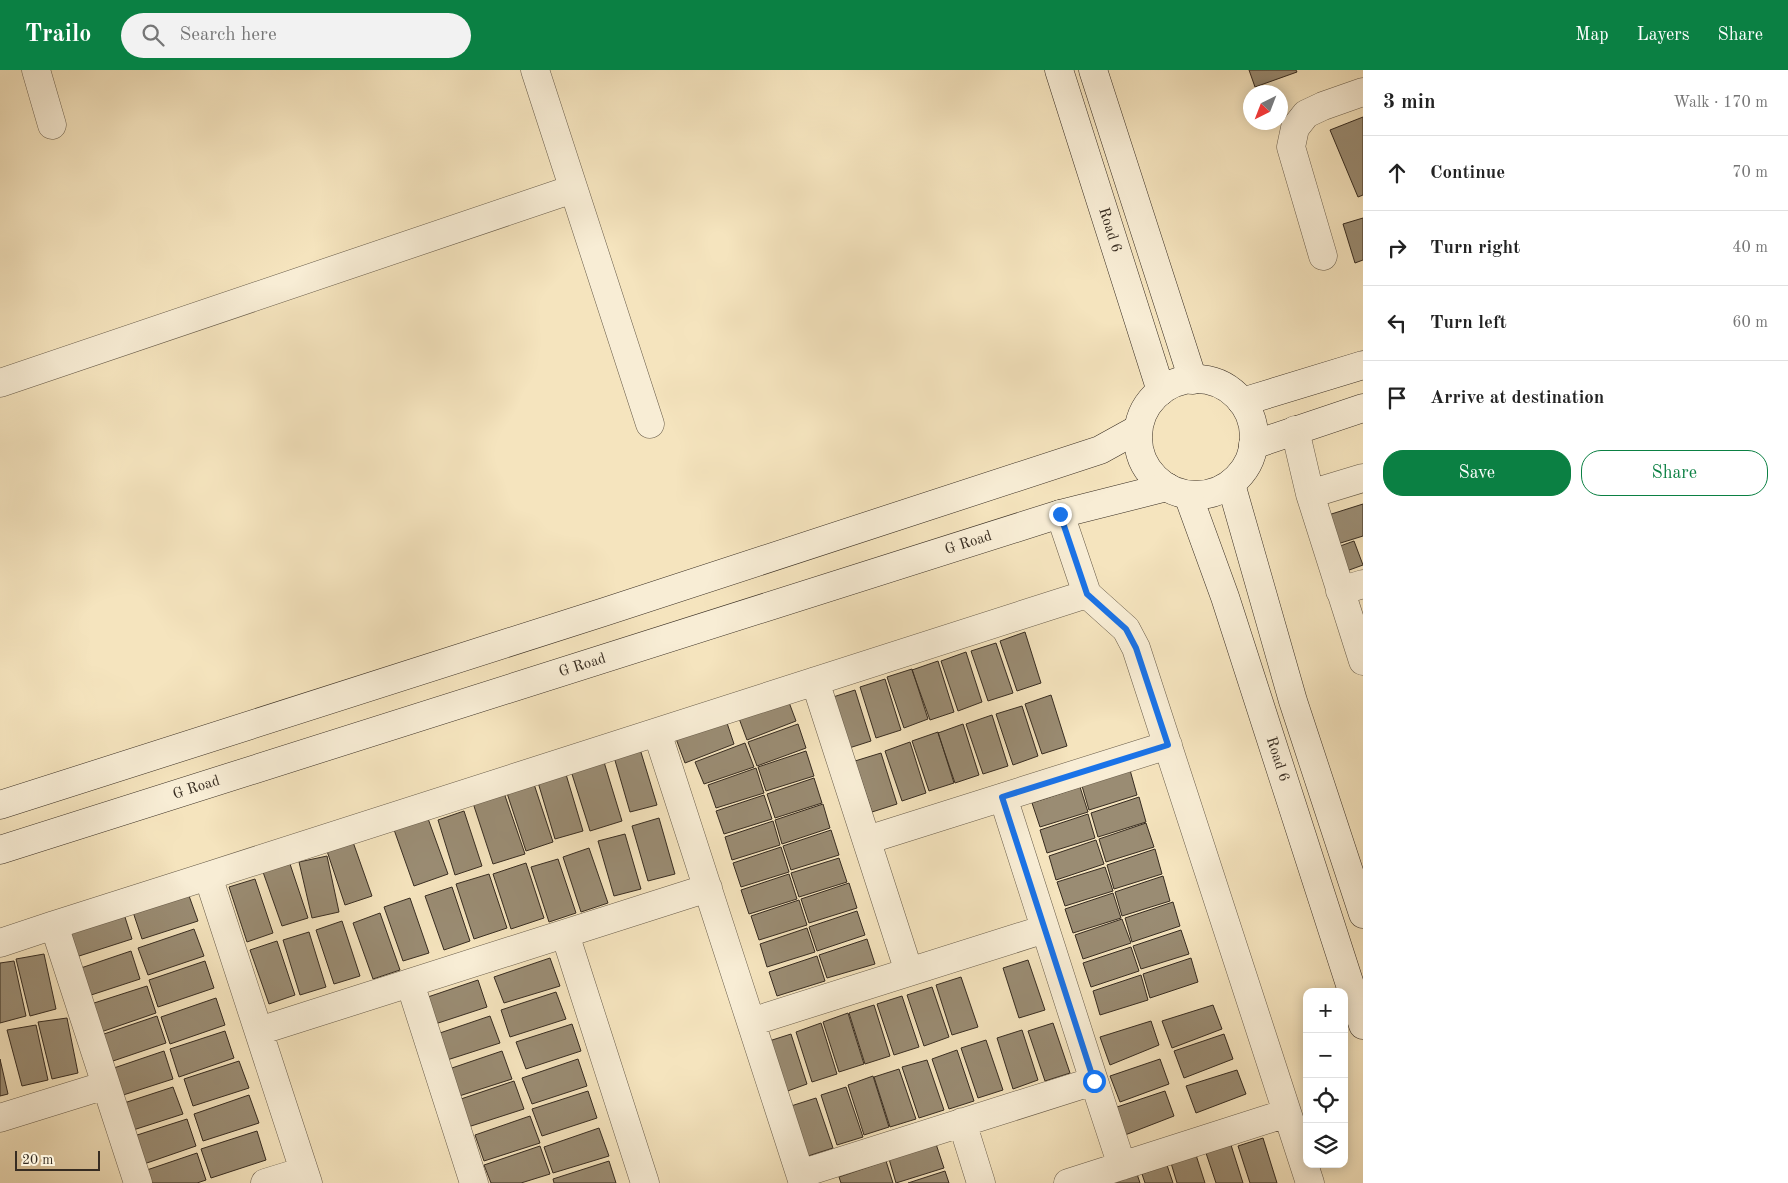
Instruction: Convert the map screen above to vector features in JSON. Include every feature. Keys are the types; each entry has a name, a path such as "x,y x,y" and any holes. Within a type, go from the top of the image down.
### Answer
{"street":[{"path":"36,70 52,125"},
{"path":"535,70 650,424"},
{"name":"Road 6","path":"1059,70 1161,390"},
{"name":"Road 6","path":"1094,70 1193,380"},
{"path":"1323,256 1291,147 1295,128 1306,114 1363,92"},
{"path":"0,382 573,189"},
{"path":"1242,402 1363,365"},
{"path":"1203,379 1225,387 1242,402 1252,423 1253,445 1246,466 1231,484 1211,494 1178,491 1149,472 1139,452 1138,429 1145,408 1161,390 1180,381 1203,379"},
{"path":"1253,445 1363,408"},
{"path":"0,806 1100,450 1138,429"},
{"path":"1295,430 1310,494 1351,588 1363,660"},
{"path":"1310,494 1363,478"},
{"path":"1231,484 1293,701 1363,914"},
{"name":"Road 6","path":"1178,491 1225,597 1363,1024"},
{"name":"G Road","path":"0,850 1060,514 1178,491"},
{"path":"1060,514 1087,594 1126,629 1136,648 1310,1183"},
{"path":"0,943 1087,594"},
{"path":"815,681 909,972"},
{"path":"657,732 802,1179 962,1122 1094,1081"},
{"path":"867,840 1168,745"},
{"path":"1002,797 1122,1166"},
{"path":"208,876 306,1177 265,1183"},
{"path":"259,1031 708,888"},
{"path":"54,925 138,1183"},
{"path":"751,1022 1045,929"},
{"path":"565,934 645,1183"},
{"path":"410,983 474,1183"},
{"path":"0,1118 106,1085"},
{"path":"1068,1183 1287,1113"},
{"path":"962,1122 981,1183"}],"building":[{"path":"1249,70 1296,70 1297,72 1261,85 1254,85"},
{"path":"1363,117 1363,195 1358,197 1330,130"},
{"path":"1363,218 1363,260 1355,263 1343,224"},
{"path":"1363,504 1363,536 1331,546 1322,517"},
{"path":"1354,541 1363,565 1341,573 1332,549"},
{"path":"1025,632 1041,683 1017,691 1000,641"},
{"path":"996,643 1013,693 988,701 971,651"},
{"path":"966,652 982,702 958,711 941,661"},
{"path":"938,661 954,712 930,720 912,670"},
{"path":"912,669 928,719 904,728 887,677"},
{"path":"885,679 901,730 876,738 860,687"},
{"path":"855,690 871,741 846,749 830,698"},
{"path":"1051,695 1067,746 1042,754 1025,704"},
{"path":"787,697 796,721 747,740 737,713"},
{"path":"1022,706 1038,756 1013,765 996,714"},
{"path":"992,715 1008,766 983,774 966,724"},
{"path":"726,720 734,744 685,763 675,736"},
{"path":"798,724 806,748 757,766 748,742"},
{"path":"963,724 979,775 955,783 938,733"},
{"path":"938,732 954,783 929,791 912,741"},
{"path":"910,742 926,793 902,801 885,751"},
{"path":"745,743 754,767 704,784 695,762"},
{"path":"640,749 657,805 630,812 614,757"},
{"path":"806,751 814,776 766,791 758,767"},
{"path":"881,753 897,804 872,812 855,761"},
{"path":"604,762 622,821 590,831 571,771"},
{"path":"756,768 764,793 716,808 708,785"},
{"path":"1130,770 1137,795 1089,810 1082,786"},
{"path":"565,771 583,831 555,839 537,779"},
{"path":"532,778 553,842 526,851 505,787"},
{"path":"814,778 822,803 775,818 767,794"},
{"path":"502,787 525,854 493,864 471,797"},
{"path":"1080,787 1088,812 1040,827 1032,803"},
{"path":"764,795 772,819 724,834 716,811"},
{"path":"1139,797 1146,822 1098,837 1091,813"},
{"path":"823,804 830,828 782,844 775,820"},
{"path":"464,811 482,866 455,875 438,820"},
{"path":"426,813 448,874 414,886 392,824"},
{"path":"1088,814 1095,838 1047,853 1040,830"},
{"path":"659,818 675,874 648,881 632,826"},
{"path":"773,821 780,845 732,860 725,837"},
{"path":"1146,823 1154,847 1106,862 1099,839"},
{"path":"831,830 839,855 791,870 783,846"},
{"path":"625,834 641,889 614,896 598,841"},
{"path":"1096,840 1104,864 1056,880 1049,856"},
{"path":"353,842 372,896 345,905 327,851"},
{"path":"781,847 789,872 741,887 733,863"},
{"path":"589,848 608,903 581,912 563,857"},
{"path":"1155,849 1162,874 1114,889 1107,865"},
{"path":"327,856 339,912 312,918 299,862"},
{"path":"839,858 847,882 799,897 791,873"},
{"path":"558,859 576,913 549,922 531,867"},
{"path":"526,863 544,918 511,929 493,874"},
{"path":"290,864 308,918 282,926 263,872"},
{"path":"1105,867 1113,891 1065,906 1057,882"},
{"path":"489,874 507,928 474,939 456,884"},
{"path":"789,874 797,899 749,914 741,890"},
{"path":"1163,876 1170,901 1122,916 1115,892"},
{"path":"255,879 273,933 247,942 229,887"},
{"path":"849,883 857,908 809,923 801,899"},
{"path":"452,887 470,941 444,950 425,896"},
{"path":"188,893 198,921 142,939 133,912"},
{"path":"1113,893 1121,918 1073,933 1065,909"},
{"path":"410,898 429,953 403,961 384,907"},
{"path":"799,900 807,925 759,940 751,916"},
{"path":"1173,902 1180,926 1132,942 1125,918"},
{"path":"123,911 132,939 76,957 67,930"},
{"path":"857,911 865,935 817,951 809,927"},
{"path":"380,913 400,970 373,979 353,923"},
{"path":"1122,919 1131,943 1083,959 1075,935"},
{"path":"342,921 360,976 334,984 316,930"},
{"path":"807,928 815,952 767,967 760,944"},
{"path":"194,929 204,956 148,975 138,948"},
{"path":"1181,930 1189,954 1141,969 1133,946"},
{"path":"309,932 326,987 300,995 283,940"},
{"path":"867,939 875,964 827,978 819,955"},
{"path":"277,941 295,995 269,1004 250,950"},
{"path":"1131,947 1139,971 1091,987 1083,963"},
{"path":"131,951 140,979 85,997 75,970"},
{"path":"44,954 56,1009 30,1016 16,959"},
{"path":"817,956 825,981 777,996 769,972"},
{"path":"550,958 560,986 504,1003 494,977"},
{"path":"1191,958 1198,982 1150,998 1143,974"},
{"path":"1028,960 1045,1010 1019,1018 1003,968"},
{"path":"14,961 26,1016 0,1023 0,963"},
{"path":"205,961 214,988 158,1007 149,980"},
{"path":"1141,975 1148,1000 1100,1015 1093,991"},
{"path":"961,977 978,1027 952,1035 936,985"},
{"path":"478,980 487,1007 432,1025 422,999"},
{"path":"147,986 156,1013 101,1032 91,1004"},
{"path":"932,987 949,1037 924,1046 907,995"},
{"path":"556,992 566,1019 510,1037 501,1010"},
{"path":"902,996 919,1047 894,1055 877,1004"},
{"path":"216,998 225,1025 170,1044 161,1017"},
{"path":"874,1005 890,1056 865,1064 849,1013"},
{"path":"1213,1005 1222,1029 1172,1048 1162,1021"},
{"path":"848,1013 864,1064 839,1072 823,1022"},
{"path":"157,1016 166,1043 110,1062 101,1035"},
{"path":"490,1016 500,1043 444,1061 434,1035"},
{"path":"67,1018 78,1073 52,1079 38,1022"},
{"path":"1151,1021 1159,1045 1110,1065 1100,1037"},
{"path":"821,1023 837,1074 812,1082 796,1032"},
{"path":"1053,1023 1070,1073 1045,1081 1028,1031"},
{"path":"572,1024 581,1051 526,1069 516,1042"},
{"path":"36,1025 48,1080 22,1086 7,1030"},
{"path":"1022,1030 1038,1080 1013,1089 997,1038"},
{"path":"225,1031 234,1058 179,1077 170,1049"},
{"path":"791,1034 807,1084 782,1093 766,1042"},
{"path":"1224,1034 1233,1059 1184,1078 1174,1051"},
{"path":"986,1040 1003,1090 978,1098 961,1048"},
{"path":"957,1050 974,1101 949,1109 932,1059"},
{"path":"164,1051 173,1079 117,1097 108,1070"},
{"path":"502,1051 512,1079 456,1097 446,1070"},
{"path":"0,1059 8,1094 0,1096"},
{"path":"578,1059 587,1086 532,1104 522,1078"},
{"path":"1160,1059 1169,1084 1120,1102 1110,1076"},
{"path":"927,1060 944,1110 919,1118 902,1067"},
{"path":"239,1061 249,1088 193,1106 184,1079"},
{"path":"899,1069 916,1119 890,1127 874,1077"},
{"path":"1237,1070 1246,1094 1196,1113 1186,1086"},
{"path":"873,1076 889,1127 864,1135 848,1085"},
{"path":"514,1081 524,1109 468,1127 458,1100"},
{"path":"173,1087 183,1114 127,1132 118,1105"},
{"path":"846,1087 863,1137 837,1145 821,1095"},
{"path":"588,1091 597,1118 542,1136 532,1109"},
{"path":"1165,1091 1174,1116 1125,1135 1114,1108"},
{"path":"249,1095 259,1123 203,1141 194,1114"},
{"path":"816,1098 833,1148 808,1156 791,1106"},
{"path":"530,1116 540,1143 484,1161 475,1135"},
{"path":"187,1119 196,1146 141,1165 131,1137"},
{"path":"599,1128 609,1156 553,1173 544,1147"},
{"path":"257,1131 266,1160 211,1178 201,1149"},
{"path":"1263,1138 1277,1183 1250,1183 1238,1146"},
{"path":"936,1144 944,1168 896,1183 889,1159"},
{"path":"1231,1145 1243,1183 1216,1183 1206,1153"},
{"path":"540,1146 550,1174 521,1183 491,1183 484,1165"},
{"path":"197,1153 206,1180 197,1183 145,1183 141,1172"},
{"path":"1196,1155 1205,1183 1177,1183 1171,1163"},
{"path":"609,1161 616,1183 554,1183 553,1179"},
{"path":"886,1161 893,1183 841,1183 839,1177"},
{"path":"1167,1165 1173,1183 1145,1183 1142,1174"},
{"path":"945,1171 949,1183 908,1183"},
{"path":"1137,1174 1140,1183 1112,1183"}],"route":[{"path":"1060,514 1087,594 1126,629 1136,648 1168,745 1002,797 1094,1081"}]}
